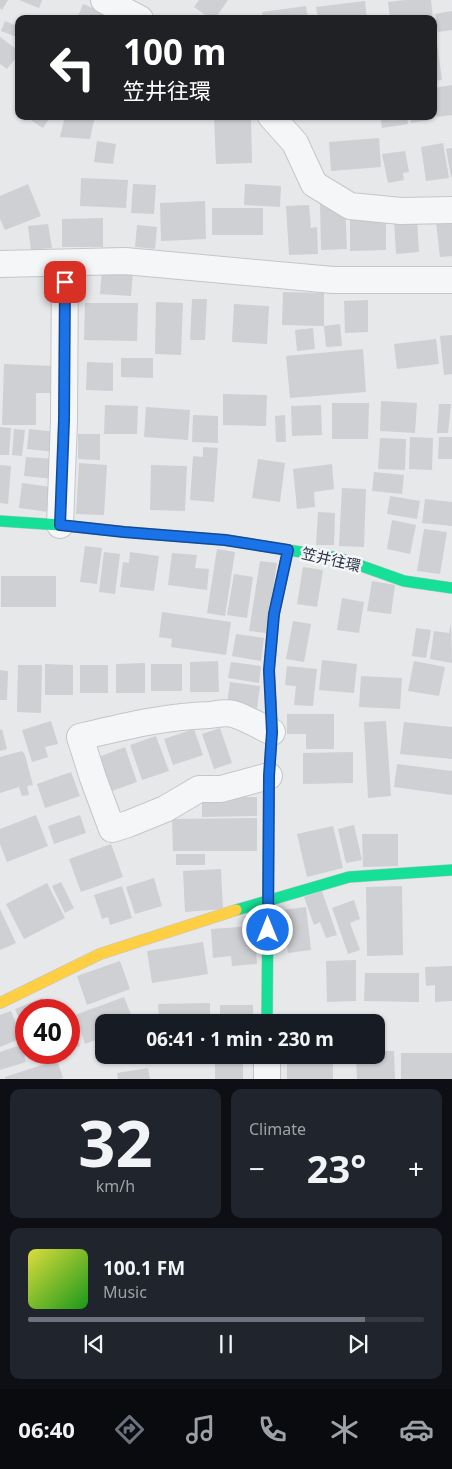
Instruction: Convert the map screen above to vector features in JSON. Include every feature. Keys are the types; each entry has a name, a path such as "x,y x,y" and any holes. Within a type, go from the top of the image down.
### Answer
{"street":[{"path":"104,0 132,15"},
{"path":"275,120 295,143 314,184 350,206 401,211 452,210"},
{"path":"0,264 125,261 332,280 452,280"},
{"path":"60,525 64,420 65,263"},
{"name":"笠井往環","path":"0,521 225,540 339,558 404,581 452,588"},
{"path":"267,1014 269,776 272,732 269,670 274,614 288,550"},
{"path":"269,776 221,789 200,789 165,809 112,829 80,737 120,727 167,719 220,714 233,714 272,732"},
{"path":"0,1003 100,954 268,900 360,875 452,870"},
{"path":"267,1064 267,1079"}],"building":[{"path":"0,0 8,0 2,10 0,8"},
{"path":"19,0 42,0 39,8"},
{"path":"199,0 228,0 218,15 205,15 194,7"},
{"path":"431,0 433,15 390,15 388,2"},
{"path":"365,1 367,15 317,15 316,7"},
{"path":"83,4 109,15 79,15"},
{"path":"306,6 307,15 263,15 262,12"},
{"path":"452,11 452,30 438,32 437,15 435,14"},
{"path":"5,21 15,25 15,36 1,31"},
{"path":"0,37 15,48 15,59 7,69 0,64"},
{"path":"437,43 442,80 437,81"},
{"path":"452,85 452,115 437,117 437,88"},
{"path":"31,120 48,120 43,128"},
{"path":"64,120 94,120 90,139 60,137"},
{"path":"214,120 251,120 252,163 216,164"},
{"path":"381,120 408,120 408,124 382,128"},
{"path":"411,120 428,120 411,123"},
{"path":"379,138 381,167 331,171 329,142"},
{"path":"97,141 116,144 113,164 94,162"},
{"path":"443,143 449,178 426,181 421,147"},
{"path":"452,148 452,177 451,177 446,149"},
{"path":"405,151 409,172 403,173 404,180 388,183 382,154"},
{"path":"81,178 128,180 126,208 80,206"},
{"path":"28,184 41,216 5,230 0,219 0,196"},
{"path":"133,184 156,185 154,214 131,213"},
{"path":"245,184 281,186 280,207 244,205"},
{"path":"205,201 206,239 161,241 160,203"},
{"path":"345,203 347,249 321,250 320,204"},
{"path":"309,205 311,228 317,227 318,254 289,255 286,206"},
{"path":"212,208 263,208 263,235 212,235"},
{"path":"350,217 386,217 386,250 350,251"},
{"path":"103,218 103,247 62,247 62,219"},
{"path":"417,219 419,252 396,254 394,220"},
{"path":"452,220 452,256 440,257 436,222"},
{"path":"48,224 52,248 31,250 28,226"},
{"path":"137,225 157,227 155,249 135,247"},
{"path":"102,270 133,273 131,296 100,294"},
{"path":"283,292 324,293 324,326 282,325"},
{"path":"192,299 207,299 205,340 190,340"},
{"path":"368,300 368,332 345,333 344,301"},
{"path":"156,302 183,303 181,355 155,354"},
{"path":"85,303 138,303 137,341 84,340"},
{"path":"234,304 269,306 267,344 232,342"},
{"path":"340,324 342,346 326,347 324,326"},
{"path":"313,328 315,349 297,351 295,330"},
{"path":"452,335 452,374 444,375 440,336"},
{"path":"436,339 439,364 397,369 394,344"},
{"path":"363,349 366,392 290,398 286,356"},
{"path":"121,358 153,358 153,378 121,377"},
{"path":"87,362 113,363 113,391 86,390"},
{"path":"4,364 53,366 52,393 36,393 36,425 2,425"},
{"path":"223,394 267,395 266,426 223,425"},
{"path":"381,401 417,403 415,433 380,431"},
{"path":"332,403 369,403 368,439 332,439"},
{"path":"439,404 451,404 448,433 437,433"},
{"path":"105,405 138,406 137,434 104,434"},
{"path":"321,405 322,435 292,436 291,406"},
{"path":"146,407 190,410 188,440 144,437"},
{"path":"193,415 218,416 218,443 192,442"},
{"path":"285,415 286,442 276,442 275,416"},
{"path":"0,427 11,428 9,455 0,455"},
{"path":"14,429 25,430 22,456 12,455"},
{"path":"29,429 57,432 55,452 27,449"},
{"path":"78,434 100,434 100,460 78,459"},
{"path":"410,437 433,438 432,470 409,469"},
{"path":"439,437 452,437 452,459 438,459"},
{"path":"380,438 406,439 405,470 378,469"},
{"path":"203,447 218,448 214,502 190,500 193,456 203,457"},
{"path":"26,457 55,459 53,479 24,476"},
{"path":"258,459 285,463 280,502 252,498"},
{"path":"79,463 107,465 104,515 76,514"},
{"path":"332,464 334,489 314,492 315,507 297,509 293,469"},
{"path":"0,465 11,466 8,504 0,503"},
{"path":"151,465 187,466 185,511 150,510"},
{"path":"374,472 404,475 402,494 372,491"},
{"path":"22,483 51,487 49,512 19,508"},
{"path":"342,488 366,489 364,547 339,546"},
{"path":"390,496 420,501 417,519 387,514"},
{"path":"425,499 452,502 452,526 422,523"},
{"path":"318,512 335,513 334,545 316,545"},
{"path":"392,520 416,525 410,554 387,549"},
{"path":"424,529 447,532 440,574 417,571"},
{"path":"85,546 102,548 97,584 80,582"},
{"path":"217,549 235,552 225,616 207,613"},
{"path":"104,552 120,554 115,594 99,592"},
{"path":"130,552 159,556 154,591 120,587 123,562 129,563"},
{"path":"172,553 197,555 195,568 209,569 207,590 168,585"},
{"path":"260,561 277,563 266,633 249,631"},
{"path":"303,567 323,570 317,607 297,604"},
{"path":"234,574 253,577 247,618 227,615"},
{"path":"1,576 56,576 56,607 1,607"},
{"path":"372,581 395,585 391,614 367,611"},
{"path":"342,598 364,602 359,633 337,630"},
{"path":"162,612 231,622 226,655 171,647 172,639 159,637"},
{"path":"293,621 311,624 304,662 286,659"},
{"path":"451,623 452,663 430,659 434,631 449,633"},
{"path":"416,628 431,630 426,658 412,656"},
{"path":"236,634 264,638 261,661 232,656"},
{"path":"322,660 357,664 354,693 319,690"},
{"path":"218,661 219,692 190,692 190,662"},
{"path":"414,661 445,667 439,696 408,691"},
{"path":"231,662 261,666 259,683 228,678"},
{"path":"145,663 145,693 116,693 116,664"},
{"path":"45,664 73,665 73,695 45,695"},
{"path":"151,664 182,664 182,691 151,691"},
{"path":"18,665 42,665 41,713 17,712"},
{"path":"80,665 108,665 108,693 80,693"},
{"path":"287,666 317,669 313,706 294,705 296,686 285,685"},
{"path":"0,670 8,671 7,700 0,700"},
{"path":"361,676 402,678 400,709 359,707"},
{"path":"230,682 260,686 257,708 227,704"},
{"path":"287,714 334,714 334,749 306,749 306,734 287,734"},
{"path":"51,721 58,744 45,747 48,757 32,762 22,730"},
{"path":"386,721 391,796 368,798 364,722"},
{"path":"404,722 452,727 452,759 400,754"},
{"path":"220,728 232,763 214,769 202,734"},
{"path":"2,729 7,749 0,751 0,730"},
{"path":"194,729 203,755 173,765 164,739"},
{"path":"156,736 169,771 142,780 130,745"},
{"path":"125,747 137,782 109,792 96,758"},
{"path":"22,751 25,755 33,785 27,786 29,795 22,796 19,787 0,793 0,757"},
{"path":"353,752 353,783 303,784 303,753"},
{"path":"397,764 452,771 452,795 394,787"},
{"path":"71,772 80,796 45,808 37,784"},
{"path":"202,797 257,797 257,816 202,817"},
{"path":"36,815 48,846 7,862 0,844 0,829"},
{"path":"80,815 86,833 54,844 48,826"},
{"path":"257,818 257,851 173,851 172,819"},
{"path":"354,825 362,860 346,863 338,829"},
{"path":"333,826 343,868 307,877 297,834"},
{"path":"362,834 398,834 398,866 363,867"},
{"path":"111,844 123,877 81,892 69,859"},
{"path":"176,854 205,854 205,865 176,865"},
{"path":"221,869 223,909 185,912 183,871"},
{"path":"154,878 162,906 135,914 126,887"},
{"path":"61,882 74,908 65,913 52,886"},
{"path":"47,883 65,918 24,939 6,904"},
{"path":"122,886 132,918 110,925 108,917 102,919 94,895"},
{"path":"402,886 403,955 367,956 366,887"},
{"path":"322,891 337,935 326,938 320,922 314,925 304,897"},
{"path":"354,900 360,919 350,923 360,950 348,954 332,908"},
{"path":"306,907 311,950 288,953 283,910"},
{"path":"0,909 16,943 0,950"},
{"path":"254,926 257,964 232,966 231,956 213,958 211,929"},
{"path":"203,942 208,974 152,983 147,951"},
{"path":"356,960 356,1001 327,1002 326,961"},
{"path":"120,961 130,989 87,1005 77,976"},
{"path":"452,966 452,1001 435,1002 435,985 426,986 425,967"},
{"path":"365,973 419,973 419,1002 364,1001"},
{"path":"124,997 131,1014 95,1014 95,1040 85,1044 80,1030 80,1013"},
{"path":"210,1003 210,1014 159,1014 158,1004"},
{"path":"220,1005 253,1005 253,1014 220,1014"},
{"path":"11,1011 15,1021 15,1041 0,1047 0,1015"},
{"path":"15,1047 15,1064 20,1064 0,1070 0,1052"},
{"path":"385,1051 394,1051 395,1079 357,1079 356,1064 385,1064"},
{"path":"401,1053 452,1053 452,1079 401,1079"},
{"path":"45,1064 58,1064 63,1078 5,1079 5,1077"},
{"path":"215,1064 243,1064 243,1079 215,1079"},
{"path":"287,1064 333,1064 333,1079 287,1079"},
{"path":"148,1068 150,1079 118,1079 117,1073"}],"traffic: fast":[{"path":"0,521 225,540 339,558 404,581 452,588"},
{"path":"267,1014 271,704"},
{"path":"236,910 349,877 452,870"}],"traffic: slow":[{"path":"0,1003 100,954 236,910"}],"traffic: jam":[{"path":"271,704 269,671 274,614 288,550"}],"route":[{"path":"65,282 64,420 60,525 225,540 288,550 274,614 269,670 272,732 269,776 268,930"}]}
